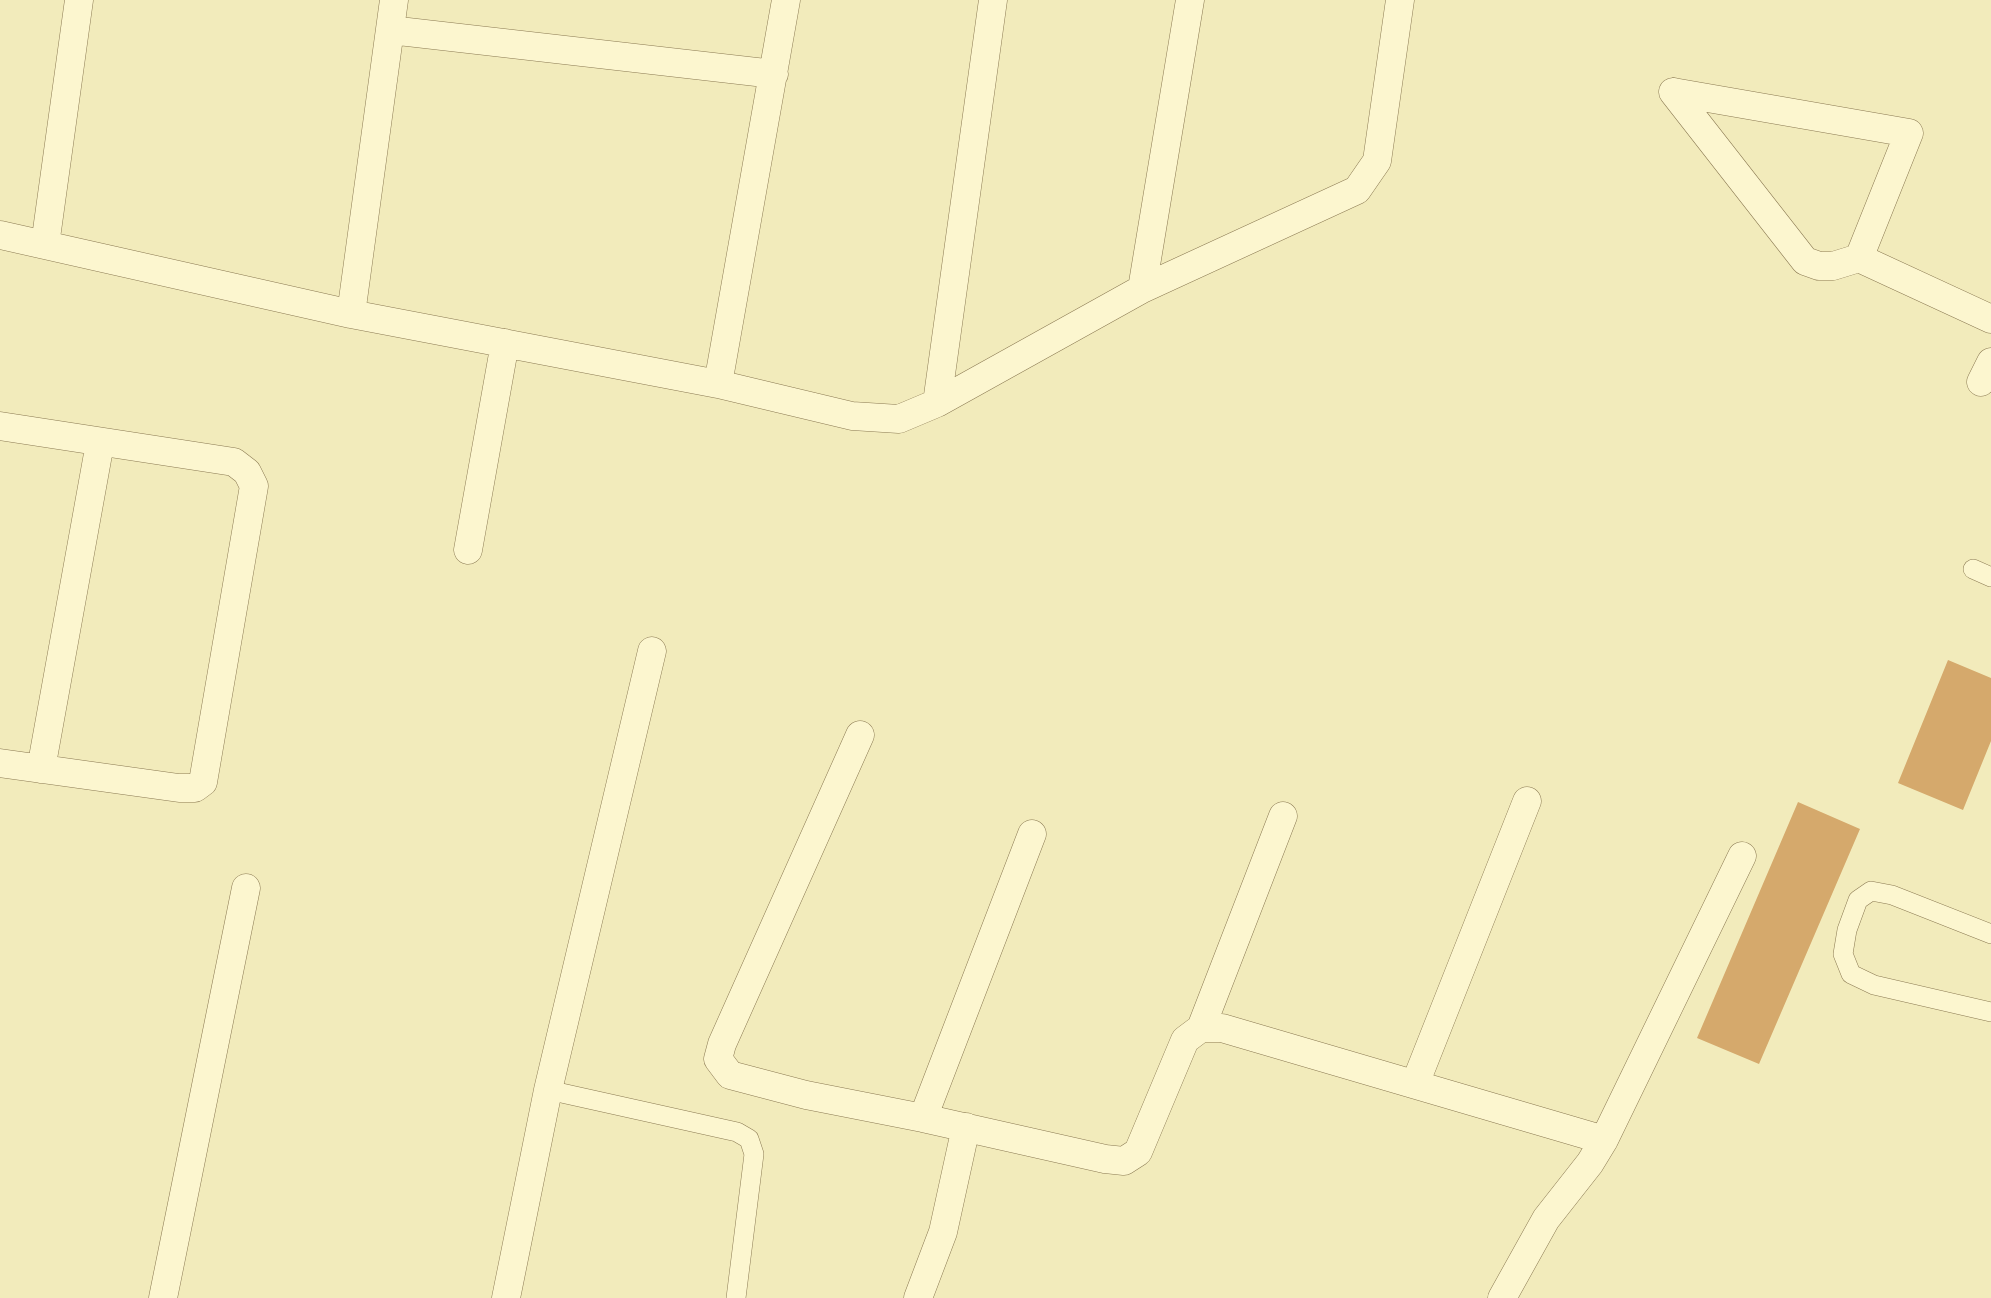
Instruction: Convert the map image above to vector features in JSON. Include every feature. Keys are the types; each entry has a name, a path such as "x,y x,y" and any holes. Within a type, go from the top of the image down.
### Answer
{"street":[{"path":"45,245 78,0"},
{"path":"351,314 394,0"},
{"path":"718,384 786,0"},
{"path":"937,403 993,0"},
{"path":"1142,289 1190,0"},
{"path":"0,235 351,314 718,384 852,416 872,419 898,418 937,403 1142,289 1357,190 1378,161 1400,0"},
{"path":"390,30 774,74"},
{"path":"1859,258 1909,133 1672,92 1805,261 1819,266 1834,266 1859,258 1991,319"},
{"path":"468,550 505,343"},
{"path":"0,426 100,443 234,462 247,472 254,486 203,782 195,788 179,788 0,763"},
{"path":"41,769 100,443"},
{"path":"506,1298 548,1090 652,651"},
{"path":"860,735 722,1044 718,1059 730,1075 806,1095 966,1127 1105,1160 1124,1161 1138,1152 1185,1040 1202,1028 1283,816"},
{"path":"1415,1084 1527,801"},
{"path":"923,1118 1032,834"},
{"path":"1502,1298 1546,1219 1590,1163 1604,1140 1742,856"},
{"path":"163,1298 246,888"},
{"path":"1202,1028 1222,1028 1604,1140"},
{"path":"918,1298 943,1232 966,1127"}],"lane":[{"path":"1973,569 1991,577"},
{"path":"1991,934 1892,895 1871,891 1858,900 1847,930 1843,954 1850,974 1874,985 1991,1012"},
{"path":"548,1090 738,1132 749,1139 754,1154 736,1298"}],"building":[{"path":"1948,660 1991,678 1991,741 1963,810 1898,783"},
{"path":"1798,802 1860,829 1759,1064 1697,1038"}]}
